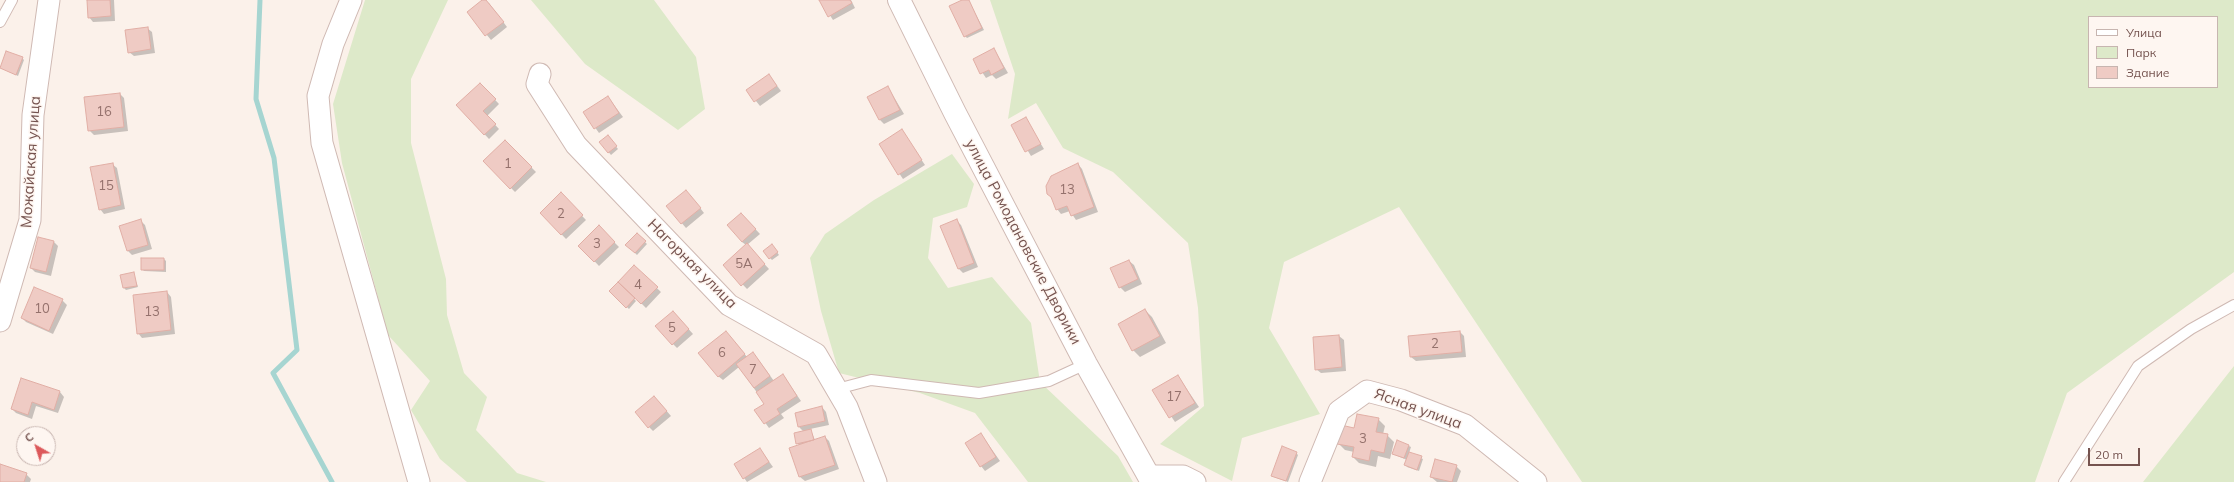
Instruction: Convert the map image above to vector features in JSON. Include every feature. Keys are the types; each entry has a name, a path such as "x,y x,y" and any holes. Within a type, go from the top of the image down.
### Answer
{"street":[{"name":"Можайская улица","path":"0,321 30,220 33,115 49,0"},
{"path":"351,0 334,44 318,96 322,143 420,482"},
{"name":"улица Ромодановские Дворики","path":"899,0 962,127 1086,364 1150,479"},
{"name":"Нагорная улица","path":"540,74 537,84 576,145 729,305 816,354 847,407 876,482"},
{"name":"Ясная улица","path":"1310,482 1339,411 1367,391 1402,400 1465,425 1536,482"},
{"path":"1150,479 1183,476 1195,482"}],"lane":[{"path":"0,22 12,0"},
{"path":"2064,482 2138,366 2191,329 2234,305"},
{"path":"837,389 872,380 979,393 1049,382 1086,364"}],"green space":[{"path":"365,0 448,0 411,79 411,143 446,279 447,315 464,373 487,397 476,430 517,473 546,482 467,482 440,459 411,410 430,381 388,335 342,163 333,104"},
{"path":"531,0 654,0 696,57 705,109 678,130 585,64"},
{"path":"990,0 2234,0 2234,272 2067,393 2035,482 1582,482 1399,207 1284,262 1269,328 1320,414 1242,438 1232,481 1160,444 1204,406 1198,308 1188,243 1113,172 1063,148 1036,103 1008,119 1015,74"},
{"path":"952,154 974,184 967,207 933,218 928,258 948,288 992,277 1031,323 1040,382 1118,456 1133,482 1028,482 975,413 920,393 839,373 821,311 810,258 825,234 874,200"},
{"path":"2234,366 2234,482 2143,482"}],"building":[{"path":"87,0 110,0 111,16 88,18"},
{"path":"482,0 486,0 504,22 485,36 467,12"},
{"path":"819,0 850,0 852,3 828,17"},
{"path":"962,0 969,0 982,28 964,37 949,6"},
{"path":"148,27 151,49 128,53 125,30"},
{"path":"994,48 1004,68 991,75 989,70 980,74 973,59"},
{"path":"6,51 23,57 16,75 0,68"},
{"path":"769,74 777,86 754,102 746,90"},
{"path":"480,83 496,99 483,111 496,124 484,135 456,105"},
{"path":"888,86 900,110 879,120 867,97"},
{"path":"120,93 124,127 88,131 84,97"},
{"path":"608,96 619,113 594,129 583,112"},
{"path":"1026,117 1041,144 1025,152 1011,125"},
{"path":"902,129 922,160 898,175 879,144"},
{"path":"608,135 617,146 608,153 599,142"},
{"path":"505,140 532,167 510,189 483,161"},
{"path":"113,163 121,205 99,210 90,167"},
{"path":"1078,163 1094,207 1071,216 1067,206 1056,210 1051,197 1047,194 1046,186 1051,176"},
{"path":"686,190 701,208 681,224 666,206"},
{"path":"561,192 583,215 561,235 540,213"},
{"path":"741,213 756,229 742,242 727,225"},
{"path":"141,219 148,245 127,251 119,226"},
{"path":"957,219 974,263 958,269 940,226"},
{"path":"599,225 615,242 594,262 578,246"},
{"path":"637,233 646,241 635,253 625,245"},
{"path":"38,237 54,241 46,272 30,268"},
{"path":"747,243 765,264 741,286 723,265"},
{"path":"772,244 778,252 769,259 763,251"},
{"path":"141,258 164,258 164,270 141,270"},
{"path":"1129,260 1138,279 1119,288 1110,268"},
{"path":"634,265 658,287 641,304 618,282"},
{"path":"134,272 137,286 123,288 120,275"},
{"path":"618,282 635,298 626,308 609,291"},
{"path":"34,287 63,299 49,331 21,318"},
{"path":"167,291 171,330 137,334 133,295"},
{"path":"1145,309 1160,336 1132,351 1118,324"},
{"path":"673,311 689,329 672,345 655,326"},
{"path":"726,331 745,354 718,377 698,353"},
{"path":"1460,331 1462,352 1410,357 1408,336"},
{"path":"1339,335 1342,367 1315,370 1313,337"},
{"path":"753,352 770,376 754,388 736,364"},
{"path":"783,374 797,396 777,409 780,414 764,424 754,410 764,404 756,392"},
{"path":"1178,375 1195,403 1169,418 1152,390"},
{"path":"21,378 60,391 54,410 32,402 28,415 11,409"},
{"path":"654,396 667,411 648,428 635,412"},
{"path":"822,406 825,421 798,427 795,413"},
{"path":"1357,414 1379,418 1376,432 1388,434 1384,453 1371,450 1369,461 1352,457 1354,447 1337,444 1341,425 1354,428"},
{"path":"811,429 814,440 796,444 794,433"},
{"path":"981,433 996,457 980,467 965,443"},
{"path":"825,436 835,465 799,477 789,448"},
{"path":"1397,440 1409,445 1404,458 1392,454"},
{"path":"1282,446 1297,452 1286,481 1271,476"},
{"path":"760,448 769,462 743,479 734,464"},
{"path":"1409,452 1422,456 1417,470 1404,465"},
{"path":"1435,459 1457,465 1452,482 1430,477"},
{"path":"0,464 27,473 24,482 0,482"}],"waterway":[{"path":"260,0 256,99 274,158 297,350 273,373 332,482"}]}
